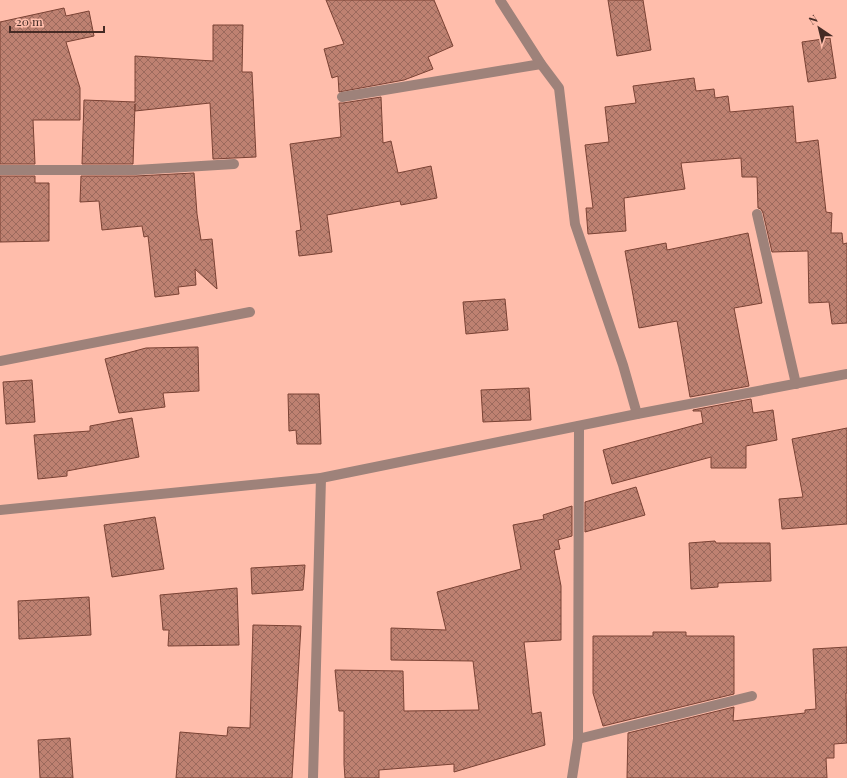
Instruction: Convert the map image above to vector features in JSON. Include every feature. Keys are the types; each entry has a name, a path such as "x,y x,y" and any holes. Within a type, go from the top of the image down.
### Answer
{"street":[{"path":"500,0 558,88 575,224 624,366 637,414"},
{"path":"342,97 541,64"},
{"path":"0,170 136,170 234,164"},
{"path":"757,214 796,384"},
{"path":"0,361 250,312"},
{"path":"0,510 321,478 637,414 847,374"},
{"path":"572,778 578,739 579,426"},
{"path":"313,778 321,478"},
{"path":"578,739 752,696"}],"building":[{"path":"326,0 434,0 453,46 428,57 433,69 404,80 339,92 338,76 332,78 324,49 344,44"},
{"path":"608,0 643,0 651,50 617,56"},
{"path":"64,8 66,16 89,11 94,36 66,42 80,88 80,120 33,120 35,164 0,164 0,22"},
{"path":"213,25 243,25 242,72 252,72 256,157 213,159 210,103 135,111 135,104 133,164 82,164 84,100 135,102 135,56 213,61"},
{"path":"830,38 836,78 808,82 802,42"},
{"path":"694,78 696,91 714,89 715,98 728,96 730,112 793,106 796,143 818,140 826,212 832,213 831,233 842,233 843,244 847,243 847,323 832,324 829,302 809,303 808,251 772,252 763,213 761,209 758,208 757,177 742,177 741,158 681,163 685,189 624,198 626,231 588,234 586,208 593,208 585,145 609,142 605,107 636,103 633,86"},
{"path":"381,97 383,143 391,141 398,173 431,166 437,198 401,205 400,201 327,215 332,252 299,256 296,231 301,230 290,144 341,137 339,103"},
{"path":"194,173 197,214 201,240 212,239 217,289 195,269 196,285 178,287 179,294 155,297 148,236 144,237 142,226 102,230 99,201 80,202 81,176 136,176"},
{"path":"0,176 35,176 35,183 49,183 49,241 0,242"},
{"path":"748,233 762,303 734,308 749,386 690,397 677,321 639,328 625,251 666,243 667,250"},
{"path":"505,299 508,330 466,334 463,302"},
{"path":"198,347 199,391 163,393 165,407 119,413 105,359 146,348"},
{"path":"32,380 35,422 6,424 3,382"},
{"path":"529,388 531,420 483,422 481,390"},
{"path":"288,394 319,394 321,444 297,444 296,430 289,431"},
{"path":"751,399 753,413 773,410 777,440 746,446 746,468 711,468 711,457 612,484 603,450 703,423 701,411 693,410"},
{"path":"132,418 139,457 67,471 67,476 38,479 34,435 90,431 90,426"},
{"path":"847,428 847,524 782,529 779,499 803,497 792,439"},
{"path":"636,487 645,515 585,532 585,502"},
{"path":"572,506 572,536 558,540 560,549 554,550 561,586 561,640 524,642 532,714 541,712 545,745 454,772 454,764 379,770 379,778 345,778 344,711 339,711 335,670 403,671 404,711 479,710 473,661 391,660 391,628 446,630 437,592 521,569 513,525 544,519 543,515"},
{"path":"155,517 164,569 112,577 104,525"},
{"path":"715,541 716,543 770,543 771,581 718,583 718,587 691,589 689,543"},
{"path":"305,565 303,590 252,594 251,568"},
{"path":"237,588 239,645 168,646 169,630 163,630 160,595"},
{"path":"89,597 91,635 19,639 18,601"},
{"path":"253,625 301,626 292,778 176,778 180,732 227,736 228,727 250,728"},
{"path":"653,632 686,632 686,636 734,636 734,694 603,726 593,693 593,636 653,636"},
{"path":"847,647 847,743 834,744 834,758 826,758 827,778 627,778 628,733 734,707 733,721 805,713 805,710 816,709 813,649"},
{"path":"70,738 73,778 40,778 38,740"}]}
